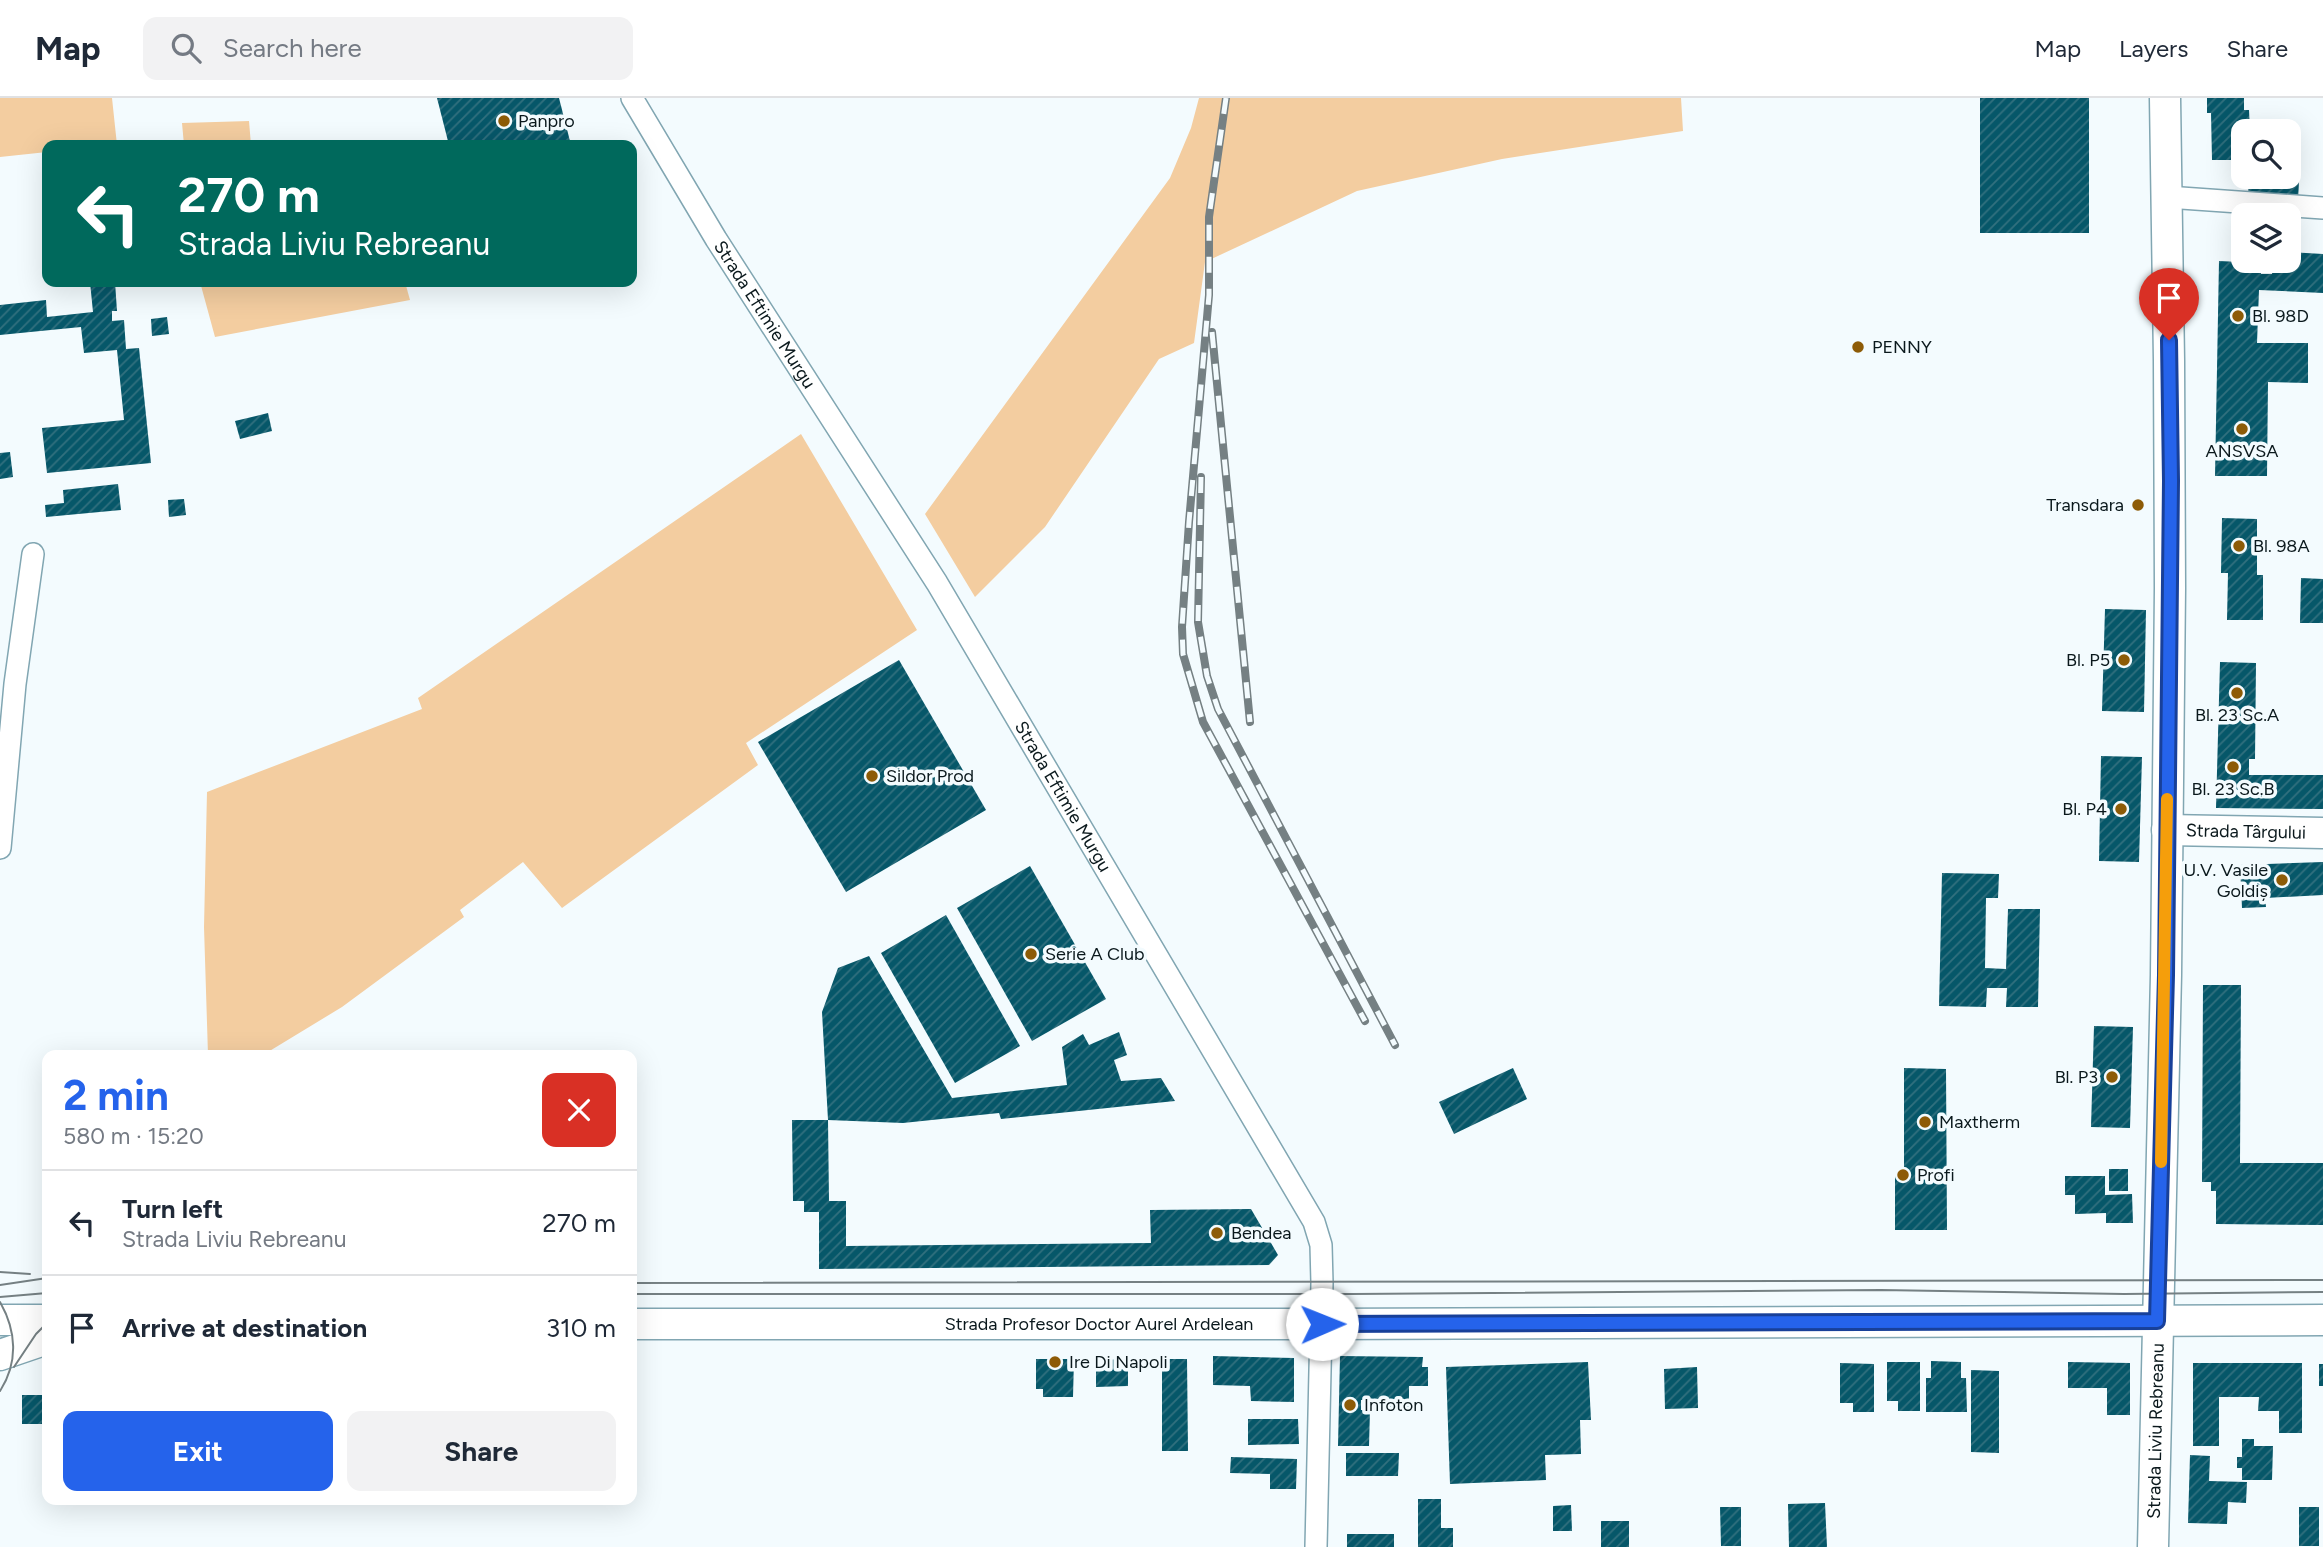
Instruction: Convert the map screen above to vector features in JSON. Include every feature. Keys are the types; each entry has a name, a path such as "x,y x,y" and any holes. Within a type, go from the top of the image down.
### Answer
{"main road":[{"name":"Strada Liviu Rebreanu","path":"2153,1547 2171,481 2165,98"},
{"name":"Strada Târgului","path":"2167,830 2323,833"},
{"path":"0,1320 42,1320"},
{"name":"Strada Profesor Doctor Aurel Ardelean","path":"637,1324 2323,1320"},
{"path":"0,1355 42,1341"}],"street":[{"name":"Strada Eftimie Murgu","path":"632,98 716,239 937,583 1317,1229 1321,1245 1322,1324 1316,1547"},
{"path":"2167,197 2323,208"},
{"path":"0,848 15,684 33,554"}],"shaded area":[{"path":"0,98 112,98 116,140 42,140 42,153 0,157"},
{"path":"1199,98 1681,98 1683,131 1502,159 1357,191 1205,262 1194,343 1159,359 1045,527 975,597 925,514 1170,178 1191,128"},
{"path":"249,121 251,140 184,140 182,123"},
{"path":"201,287 406,287 410,300 215,337"},
{"path":"801,434 917,630 746,743 758,765 562,908 523,862 460,910 464,917 342,1007 271,1050 208,1050 204,927 207,792 422,709 418,698"}],"building":[{"name":"Panpro","path":"437,98 559,98 570,140 448,140"},
{"path":"1980,98 2089,98 2089,233 1980,233"},
{"path":"2207,98 2244,98 2244,110 2249,110 2249,119 2231,119 2231,160 2212,160 2211,113 2207,113"},
{"path":"2248,189 2299,189 2298,200 2248,197"},
{"name":"ANSVSA","path":"2301,253 2323,254 2323,293 2259,290 2257,343 2308,343 2308,383 2268,382 2267,476 2215,476 2219,261 2231,262 2231,273 2301,273"},
{"path":"90,287 115,287 117,311 112,311 112,321 124,320 126,349 139,348 151,463 47,473 42,428 124,420 117,350 84,353 81,327 0,335 0,305 46,300 47,317 93,312"},
{"path":"167,317 169,334 152,336 151,319"},
{"path":"268,413 272,431 240,439 235,421"},
{"path":"10,452 13,477 0,479 0,453"},
{"path":"118,484 121,510 46,517 45,505 64,503 63,490"},
{"path":"184,499 186,515 169,517 168,500"},
{"name":"Bl. 98A","path":"2222,518 2257,519 2257,575 2263,575 2263,620 2227,620 2228,573 2221,573"},
{"path":"2301,578 2323,579 2323,623 2300,623"},
{"name":"Bl. P5","path":"2105,609 2146,610 2144,712 2102,711"},
{"name":"Sildor Prod","path":"899,660 986,810 846,892 758,742"},
{"path":"2220,662 2256,663 2255,759 2249,759 2249,775 2323,775 2323,809 2216,808"},
{"name":"Bl. P4","path":"2101,756 2142,757 2139,862 2099,861"},
{"name":"U.V. Vasile Goldiș","path":"2323,862 2323,895 2265,898 2266,907 2242,908 2240,865"},
{"name":"Serie A Club","path":"1030,866 1106,999 1032,1041 957,908"},
{"path":"1942,873 1999,874 1998,898 1986,898 1985,968 2006,969 2008,909 2040,909 2038,1007 2006,1007 2007,988 1987,988 1986,1007 1939,1006"},
{"path":"946,915 1020,1046 955,1083 881,953"},
{"path":"869,956 952,1098 1067,1085 1062,1047 1083,1034 1089,1045 1119,1032 1127,1055 1114,1060 1121,1081 1161,1078 1175,1101 1001,1119 999,1113 903,1123 828,1120 822,1012 838,968"},
{"path":"2203,985 2241,985 2240,1163 2323,1163 2323,1225 2216,1224 2216,1191 2211,1191 2211,1182 2202,1182"},
{"name":"Bl. P3","path":"2094,1026 2133,1027 2130,1128 2091,1127"},
{"path":"1513,1068 1527,1099 1454,1134 1439,1102"},
{"name":"Maxtherm","path":"1904,1068 1946,1069 1947,1230 1895,1230 1895,1175 1904,1175"},
{"path":"792,1120 828,1120 829,1201 846,1201 846,1246 1151,1243 1150,1210 1251,1209 1278,1255 1269,1265 819,1269 819,1212 804,1212 804,1201 793,1201"},
{"path":"2109,1169 2128,1169 2128,1191 2109,1191"},
{"path":"2065,1176 2105,1176 2105,1195 2132,1194 2133,1223 2106,1223 2106,1213 2075,1214 2075,1195 2065,1195"},
{"path":"1213,1356 1294,1358 1294,1402 1251,1401 1250,1386 1213,1385"},
{"name":"Infoton","path":"1340,1356 1423,1357 1422,1367 1428,1367 1428,1386 1409,1386 1409,1408 1390,1408 1390,1400 1361,1400 1361,1410 1370,1410 1369,1446 1338,1446"},
{"path":"1036,1359 1074,1359 1073,1397 1043,1397 1043,1389 1036,1389"},
{"path":"1128,1359 1128,1386 1096,1387 1096,1360"},
{"path":"1162,1359 1187,1359 1188,1451 1162,1451"},
{"path":"1931,1361 1961,1362 1961,1378 1966,1378 1967,1412 1926,1412 1926,1378 1931,1378"},
{"path":"1588,1362 1591,1420 1580,1420 1581,1454 1545,1455 1546,1480 1450,1484 1446,1367"},
{"path":"1887,1362 1920,1362 1920,1411 1898,1411 1898,1401 1887,1401"},
{"path":"2068,1362 2130,1363 2130,1415 2107,1415 2107,1388 2068,1388"},
{"path":"1840,1363 1874,1364 1874,1412 1853,1412 1853,1403 1840,1403"},
{"path":"2193,1363 2302,1363 2302,1433 2279,1433 2279,1411 2258,1411 2259,1397 2219,1397 2219,1446 2193,1446"},
{"path":"2319,1364 2323,1364 2323,1386 2319,1386"},
{"path":"1697,1367 1698,1408 1665,1409 1664,1369"},
{"path":"1971,1370 1999,1371 1999,1453 1971,1452"},
{"path":"22,1395 42,1395 42,1424 22,1424"},
{"path":"1248,1419 1298,1419 1299,1444 1248,1445"},
{"path":"2242,1439 2254,1439 2254,1446 2273,1446 2272,1480 2242,1480 2242,1468 2237,1468 2237,1457 2242,1457"},
{"path":"1346,1453 1399,1453 1398,1476 1346,1476"},
{"path":"2190,1455 2210,1456 2209,1481 2247,1482 2246,1503 2228,1502 2227,1524 2188,1523"},
{"path":"1231,1457 1297,1459 1296,1489 1270,1489 1270,1474 1230,1473"},
{"path":"1418,1499 1441,1499 1441,1528 1453,1528 1453,1547 1418,1547"},
{"path":"1825,1503 1827,1547 1789,1547 1788,1504"},
{"path":"1571,1505 1572,1531 1553,1531 1553,1506"},
{"path":"1720,1507 1741,1507 1741,1546 1721,1546"},
{"path":"2299,1507 2319,1507 2319,1546 2299,1546"},
{"path":"1601,1521 1629,1521 1629,1547 1601,1547"},
{"path":"1347,1534 1394,1534 1394,1547 1347,1547"}],"tram line":[{"path":"0,1272 30,1274"},
{"path":"0,1285 42,1279"},
{"path":"637,1283 2323,1280"},
{"path":"637,1294 1353,1294 1881,1290 2124,1294 2323,1292"},
{"path":"0,1297 42,1293"},
{"path":"0,1302 9,1324 13,1346 10,1369 0,1391"},
{"path":"14,1367 42,1328"}],"railway":[{"path":"1226,98 1209,217 1209,295 1189,522 1182,627 1183,654 1203,722 1365,1021"},
{"path":"1212,332 1250,722"},
{"path":"1201,477 1198,622 1207,676 1218,709 1395,1045"}],"slow traffic":[{"path":"2161,1162 2167,799"}],"place":[{"name":"Panpro","path":"504,121"},
{"name":"Bl. 98D","path":"2238,316"},
{"name":"PENNY","path":"1858,347"},
{"name":"ANSVSA","path":"2242,429"},
{"name":"Transdara","path":"2138,505"},
{"name":"Bl. 98A","path":"2239,546"},
{"name":"Bl. P5","path":"2124,660"},
{"name":"Bl. 23 Sc.A","path":"2237,693"},
{"name":"Bl. 23 Sc.B","path":"2233,767"},
{"name":"Sildor Prod","path":"872,776"},
{"name":"Bl. P4","path":"2121,809"},
{"name":"U.V. Vasile Goldiș","path":"2282,880"},
{"name":"Serie A Club","path":"1031,954"},
{"name":"Bl. P3","path":"2112,1077"},
{"name":"Maxtherm","path":"1925,1122"},
{"name":"Profi","path":"1903,1175"},
{"name":"Bendea","path":"1217,1233"},
{"name":"Ire Di Napoli","path":"1055,1362"},
{"name":"Infoton","path":"1350,1405"}],"route":[{"path":"1322,1324 2157,1321 2166,975 2171,481 2169,340"}]}
